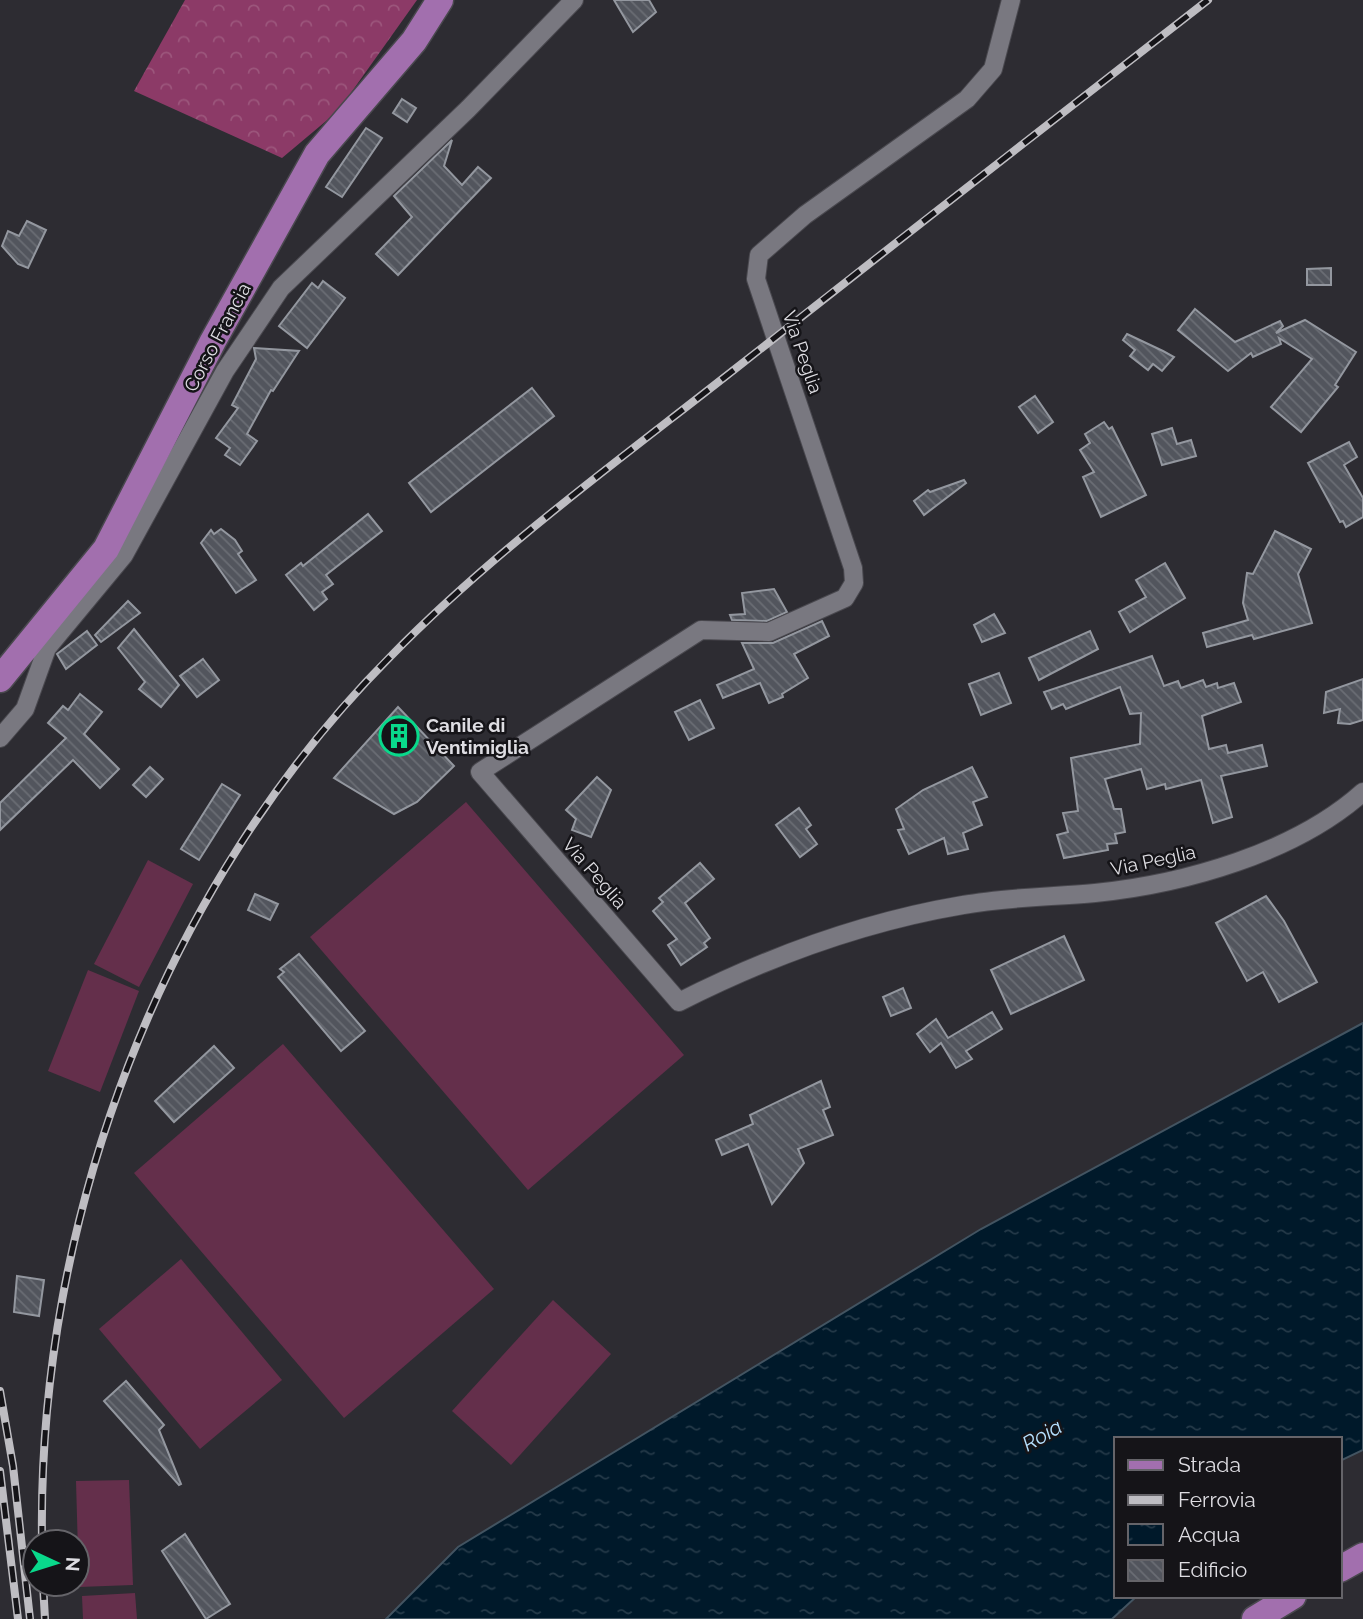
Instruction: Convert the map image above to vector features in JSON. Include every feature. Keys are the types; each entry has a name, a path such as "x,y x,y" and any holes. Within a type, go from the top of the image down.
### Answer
{"main road":[{"name":"Corso Francia","path":"0,679 106,549 213,341 317,154 414,41 440,0"},
{"path":"1342,1568 1363,1556"},
{"path":"1255,1619 1290,1598"}],"street":[{"path":"0,738 25,709 47,648 124,555 225,371 281,288 468,109 573,0"},
{"name":"Via Peglia","path":"1011,0 993,69 967,99 806,215 760,255 756,279 841,523 854,583 845,598 769,632 701,630 480,772 679,1002 732,975 815,941 889,920 965,904 1097,893 1138,886 1247,859 1339,814 1363,792"}],"green space":[{"path":"185,0 417,0 338,111 282,158 134,91"}],"shaded area":[{"path":"466,802 684,1055 528,1190 310,937"},
{"path":"148,860 193,884 139,987 94,964"},
{"path":"88,970 139,991 100,1092 48,1071"},
{"path":"283,1044 494,1289 344,1418 134,1173"},
{"path":"181,1259 282,1380 200,1449 99,1329"},
{"path":"553,1300 611,1354 511,1465 452,1411"},
{"path":"129,1480 133,1585 91,1587 91,1528 77,1528 76,1481"},
{"path":"135,1593 137,1619 83,1619 82,1598 91,1598 91,1595"}],"water":[{"name":"Roia","path":"1363,1023 1363,1450 1342,1460 1342,1437 1114,1437 1114,1598 1135,1598 1112,1619 386,1619 458,1547 981,1229"}],"building":[{"path":"614,0 649,0 656,12 633,32"},
{"path":"402,99 416,108 407,122 393,113"},
{"path":"366,128 382,138 342,197 326,187"},
{"path":"452,140 444,166 462,185 478,167 491,178 398,275 376,254 412,217 394,196"},
{"path":"27,221 46,230 28,268 18,264 2,246 8,231 19,236"},
{"path":"1331,268 1331,285 1307,285 1307,269"},
{"path":"323,281 345,298 307,348 279,326 312,283 318,288"},
{"path":"1195,309 1235,342 1280,321 1283,326 1276,333 1305,320 1356,352 1335,385 1338,387 1301,432 1271,407 1312,359 1279,338 1281,344 1253,357 1251,353 1228,371 1178,330"},
{"path":"1127,334 1174,357 1162,371 1153,364 1148,370 1130,356 1135,350 1123,340"},
{"path":"254,348 299,351 273,391 271,390 247,434 257,441 240,465 225,455 230,448 216,438 238,408 232,405 256,359"},
{"path":"532,388 554,416 431,512 409,483"},
{"path":"1035,396 1053,422 1038,433 1019,407"},
{"path":"1104,422 1109,429 1112,427 1146,495 1101,517 1083,477 1094,472 1080,450 1090,443 1085,434"},
{"path":"1172,428 1177,444 1191,440 1196,456 1162,465 1152,434"},
{"path":"1349,442 1357,457 1344,465 1363,498 1363,517 1346,527 1343,521 1340,522 1308,463"},
{"path":"964,480 966,483 924,515 914,501 928,490 930,492"},
{"path":"368,514 382,531 326,575 333,584 322,592 327,599 314,610 286,575 301,563 303,566"},
{"path":"221,529 235,540 242,551 238,554 256,580 236,593 201,543 211,530 214,534"},
{"path":"1275,531 1311,549 1298,574 1312,623 1254,639 1252,635 1207,647 1203,633 1248,620 1243,603 1247,573 1253,574"},
{"path":"1165,563 1185,598 1130,632 1119,612 1146,597 1136,580"},
{"path":"774,589 787,612 767,621 732,620 730,615 745,614 742,593"},
{"path":"128,601 140,613 101,642 95,635"},
{"path":"994,614 1005,633 982,642 974,625"},
{"path":"822,621 829,636 794,654 808,678 782,694 783,697 769,703 760,683 723,698 717,685 754,669 742,643 773,643"},
{"path":"134,629 179,685 161,707 139,689 145,682 118,648"},
{"path":"87,631 97,645 66,669 57,654"},
{"path":"1090,631 1098,649 1039,680 1029,658"},
{"path":"1152,656 1164,686 1178,681 1181,688 1203,680 1206,687 1217,683 1218,688 1234,683 1241,702 1202,716 1209,749 1226,745 1228,753 1262,745 1267,766 1221,776 1232,817 1213,823 1201,780 1166,789 1165,784 1147,789 1141,769 1105,779 1114,809 1121,809 1125,832 1115,834 1117,843 1107,844 1108,850 1064,858 1057,835 1068,832 1063,813 1078,811 1071,758 1140,744 1141,713 1130,714 1120,687 1066,709 1063,704 1052,709 1044,692"},
{"path":"203,659 219,680 197,697 180,676"},
{"path":"999,673 1011,703 981,715 969,684"},
{"path":"1363,679 1363,720 1350,724 1338,723 1340,709 1324,713 1326,692"},
{"path":"80,694 102,712 84,734 119,769 100,788 73,760 0,830 0,803 66,738 48,723 63,706 68,710"},
{"path":"700,700 714,728 689,740 675,712"},
{"name":"Canile di Ventimiglia","path":"398,707 454,766 417,802 394,814 334,778"},
{"path":"150,767 163,779 146,797 133,785"},
{"path":"972,767 987,797 973,802 982,825 963,833 968,849 948,854 944,838 909,854 898,830 904,829 896,809 923,790"},
{"path":"597,777 611,790 591,837 572,830 576,819 566,810"},
{"path":"222,784 240,795 199,860 181,849"},
{"path":"799,808 811,825 806,829 817,844 800,857 776,825"},
{"path":"700,863 714,879 685,903 710,938 704,943 707,947 681,965 668,945 677,939 653,911 663,902 659,898"},
{"path":"255,894 278,904 270,920 248,910"},
{"path":"1266,896 1284,921 1317,982 1279,1002 1263,972 1247,981 1216,923"},
{"path":"1064,936 1084,980 1011,1014 991,970"},
{"path":"299,954 365,1031 341,1051 278,977 284,972 280,969"},
{"path":"903,988 911,1008 891,1016 883,997"},
{"path":"992,1012 1002,1029 966,1051 972,1059 956,1068 941,1043 930,1052 917,1034 936,1019 948,1038"},
{"path":"214,1046 234,1068 174,1122 155,1101"},
{"path":"821,1081 830,1107 823,1110 833,1135 798,1149 804,1163 772,1204 748,1144 722,1155 716,1140 753,1124 750,1115"},
{"path":"17,1276 44,1280 39,1316 14,1312"},
{"path":"126,1381 164,1425 159,1430 181,1484 179,1485 104,1401"},
{"path":"185,1534 230,1604 206,1619 162,1551"}],"railway":[{"path":"42,1528 46,1421 62,1300 90,1180 129,1064 179,952 239,846 310,747 391,656 472,579 515,543 602,472 1208,0"},
{"path":"0,1391 13,1466 30,1619"},
{"path":"0,1471 18,1619"},
{"path":"44,1598 45,1619"}],"place":[{"name":"Canile di Ventimiglia","path":"399,736"}]}
